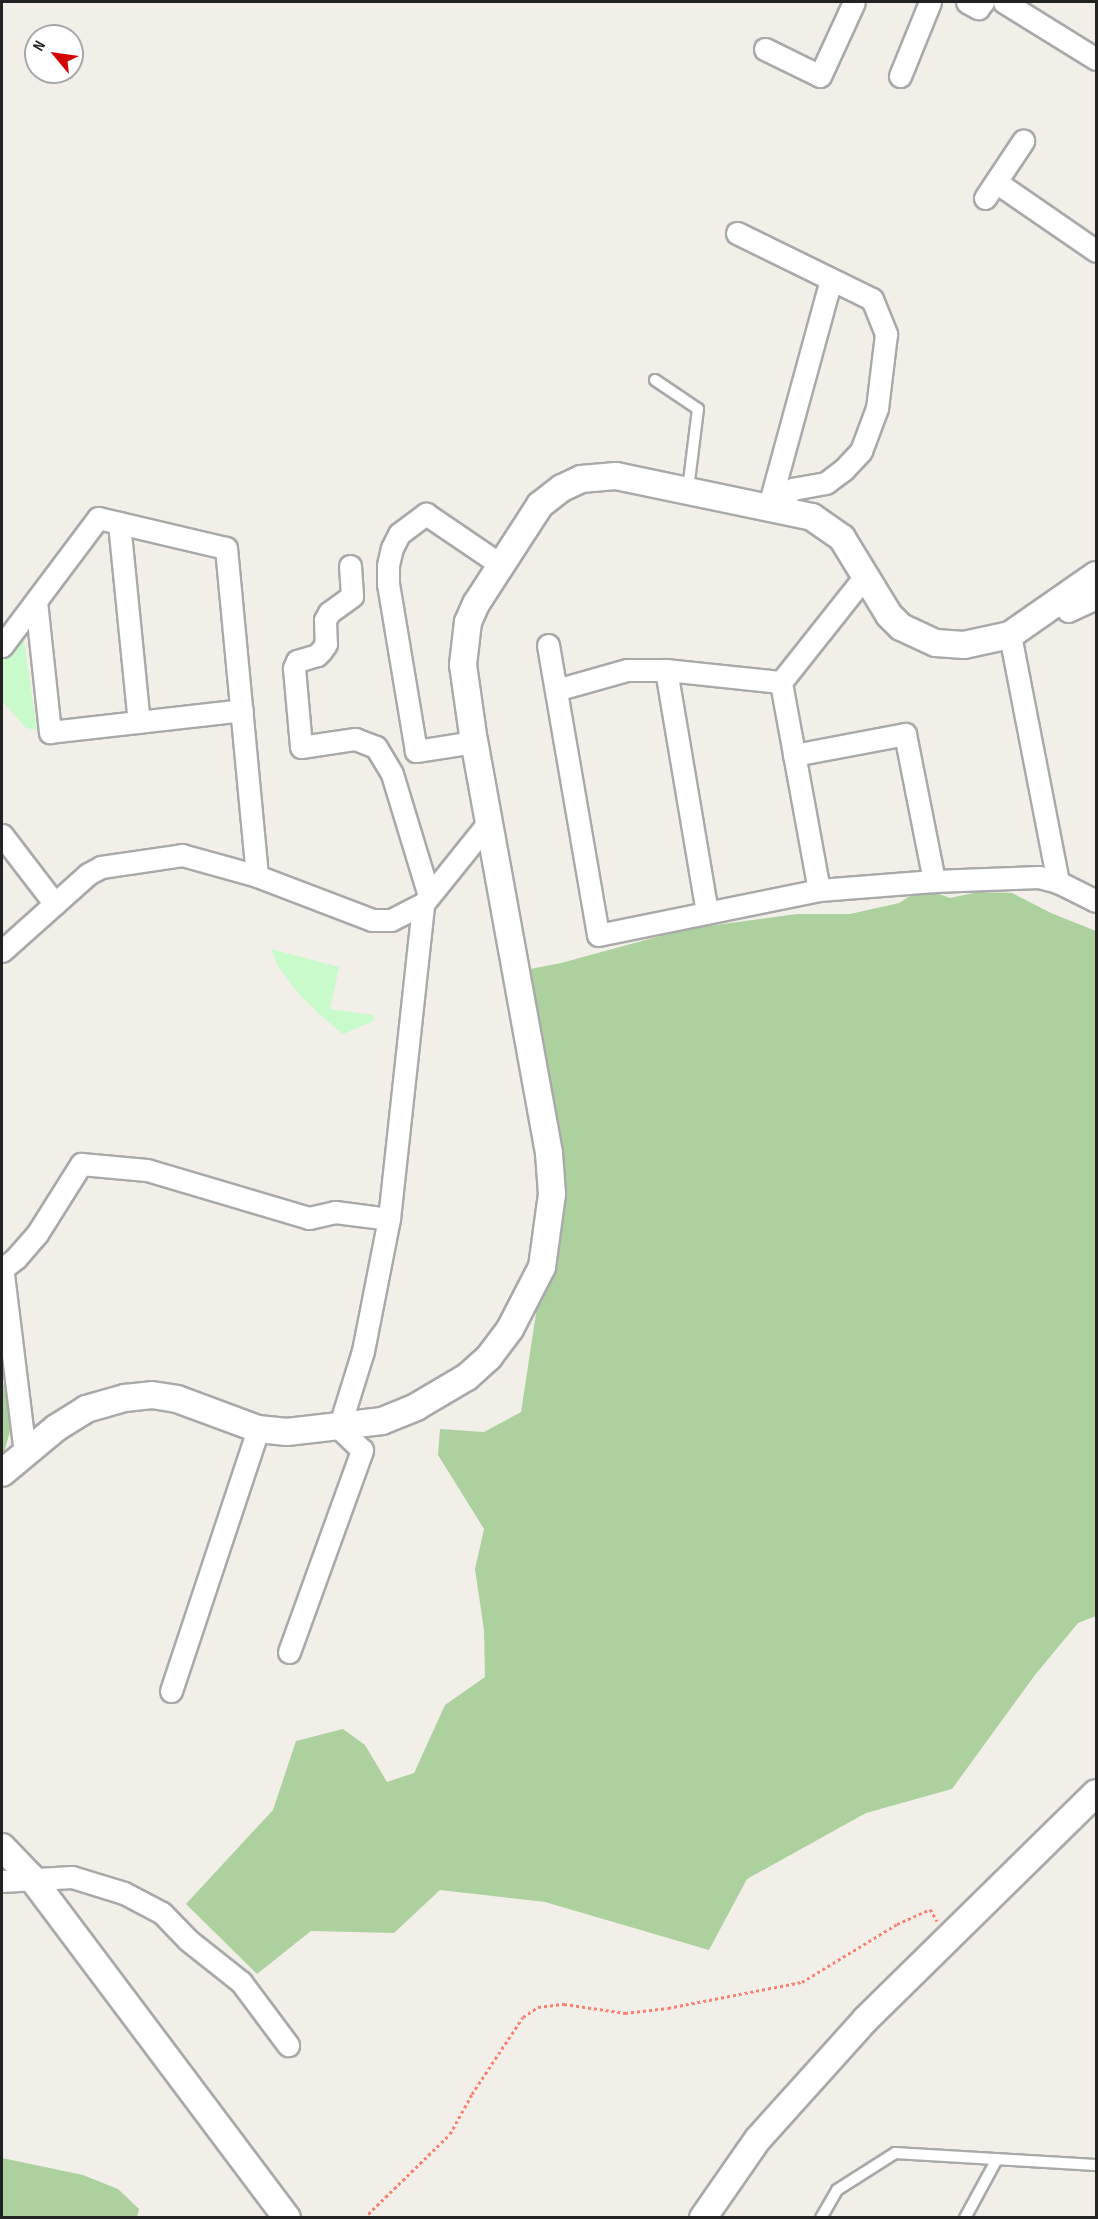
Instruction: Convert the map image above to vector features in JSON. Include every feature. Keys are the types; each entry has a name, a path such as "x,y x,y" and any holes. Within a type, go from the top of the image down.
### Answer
{"street":[{"path":"765,49 820,76 854,2"},
{"path":"900,76 930,2"},
{"path":"967,2 978,8 983,2"},
{"path":"1004,2 1096,59"},
{"path":"1023,141 991,190 1096,251"},
{"path":"737,233 872,299 886,334 877,408 861,451 843,470 825,483 793,489 771,506"},
{"path":"771,506 831,280"},
{"path":"2,1473 56,1428 86,1409 105,1402 152,1395 194,1404 258,1429 287,1432 339,1428 382,1421 416,1407 467,1377 489,1357 510,1329 542,1267 552,1194 549,1153 474,742 464,673 465,640 468,622 476,604 540,505 562,488 580,479 616,476 812,516 829,526 842,538 889,615 900,627 936,643 964,645 1010,635 1096,575"},
{"path":"474,742 416,751 388,584 388,565 392,548 399,534 426,514 501,565"},
{"path":"2,646 98,518 226,548 257,876"},
{"path":"119,523 139,722"},
{"path":"339,1428 363,1351 389,1219 426,900 392,774 376,747 355,739 301,747 294,668 297,662 317,655 326,644 325,620 329,613 352,596 350,566"},
{"path":"819,890 781,682 865,576"},
{"path":"1062,599 1068,611 1096,598"},
{"path":"36,601 50,732 242,710"},
{"path":"1010,635 1058,882"},
{"path":"548,645 598,935 819,890 934,881 1038,877 1058,882 1096,900"},
{"path":"556,690 627,670 666,670 781,682"},
{"path":"666,670 707,913"},
{"path":"794,755 905,734 934,881"},
{"path":"2,951 88,874 101,867 182,855 257,876 372,920 392,920 426,900 489,822"},
{"path":"2,835 55,904"},
{"path":"25,1454 2,1268 16,1258 37,1234 81,1164 147,1170 309,1218 335,1212 389,1219"},
{"path":"290,1652 362,1450 339,1428"},
{"path":"171,1691 258,1429"},
{"path":"703,2217 758,2139 866,2019 1096,1793"},
{"path":"2,1847 31,1877 287,2217"},
{"path":"2,1881 31,1877 72,1877 124,1893 162,1913 188,1940 241,1982 288,2045"}],"lane":[{"path":"655,380 698,409 688,489"},
{"path":"821,2217 837,2190 895,2153 1096,2165"},
{"path":"965,2217 997,2159"}],"path":[{"path":"364,2217 450,2134 472,2094 523,2017 538,2007 564,2004 625,2013 668,2008 802,1982 897,1924 930,1909 947,1940"}],"green space":[{"path":"21,620 37,730 26,728 2,701 2,646"},
{"path":"923,888 950,898 978,892 1012,893 1051,913 1096,931 1096,1616 1078,1623 1035,1675 952,1789 866,1813 747,1879 709,1950 545,1902 440,1890 394,1933 311,1931 257,1974 186,1904 273,1810 296,1741 343,1729 365,1745 387,1782 414,1773 445,1705 485,1677 484,1630 475,1569 484,1529 438,1455 440,1429 484,1432 521,1412 547,1241 520,971 561,963 686,929 797,914 850,914 899,903"},
{"path":"271,949 339,967 330,1009 374,1015 374,1021 343,1034 297,992 278,966"},
{"path":"2,1377 12,1424 2,1460"},
{"path":"2,2158 83,2175 118,2189 139,2209 137,2217 2,2217"}]}
